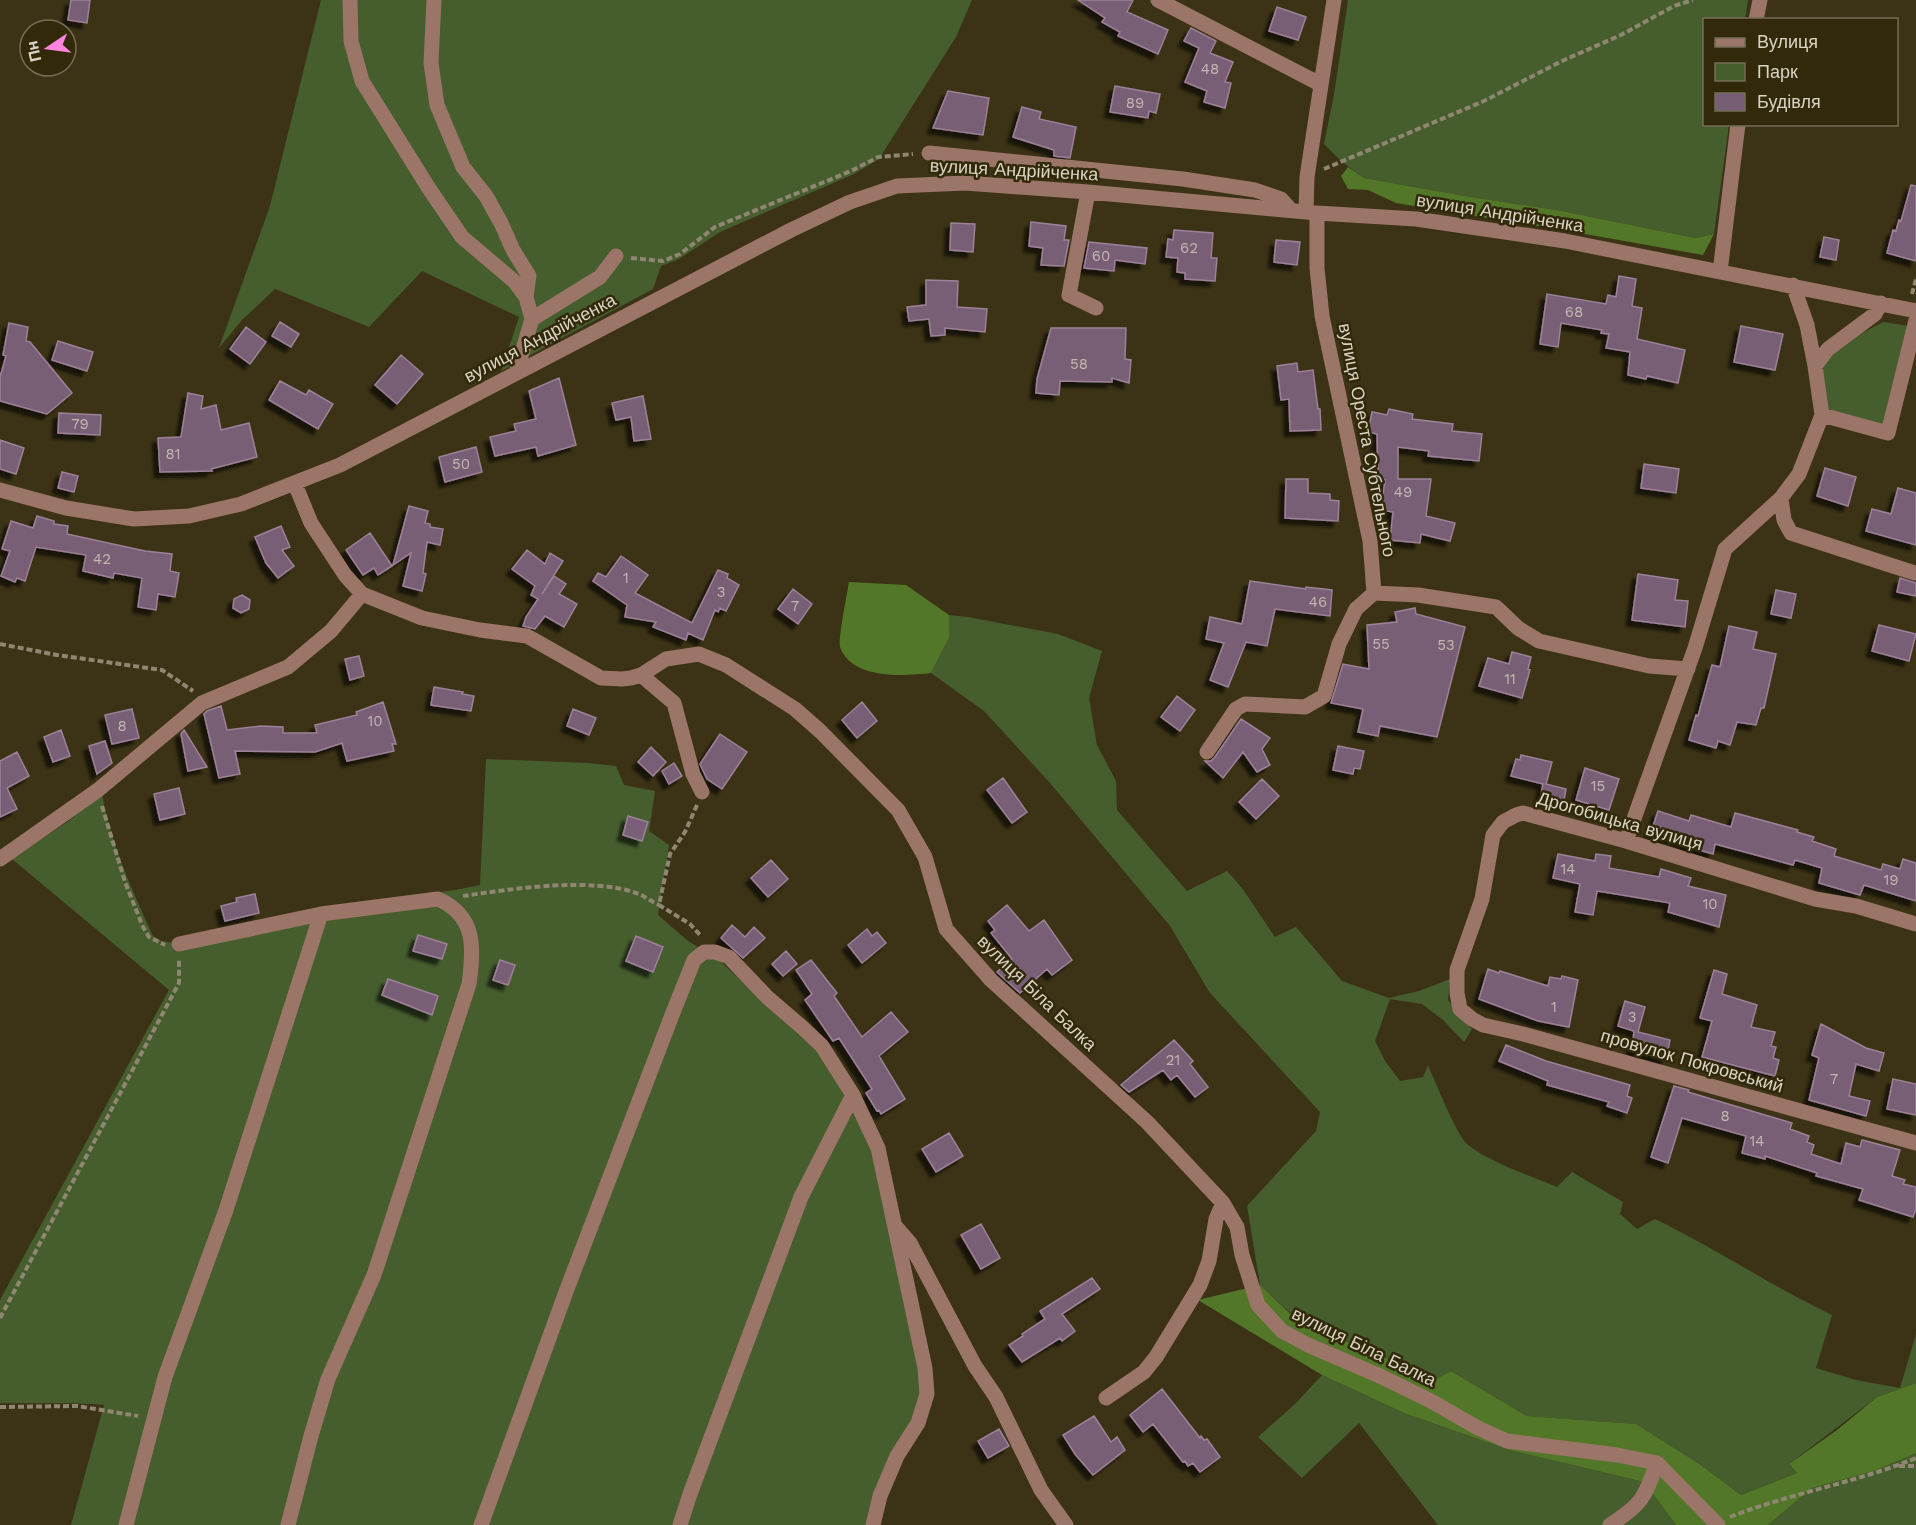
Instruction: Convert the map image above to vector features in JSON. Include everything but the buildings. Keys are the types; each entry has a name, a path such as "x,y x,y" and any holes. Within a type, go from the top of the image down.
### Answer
{"street":[{"path":"350,0 351,41 362,81 428,188 462,237 515,282 526,297 532,319 516,372"},
{"path":"434,0 431,63 437,105 463,167 486,196 529,276 526,297"},
{"path":"1158,0 1320,84"},
{"name":"вулиця Ореста Субтельного","path":"1334,0 1307,177 1305,212 1317,268 1322,316 1371,541 1374,593"},
{"path":"1756,18 1760,0"},
{"path":"1720,273 1738,126"},
{"path":"929,153 1183,179 1245,188 1281,199 1305,212"},
{"name":"вулиця Андрійченка","path":"0,490 66,508 134,519 189,516 241,504 340,465 791,230 850,202 897,186 965,183 1305,212 1416,219 1542,237 1881,303 1913,304"},
{"path":"1088,192 1069,294 1096,308"},
{"path":"532,319 600,277 616,256"},
{"path":"1626,841 1688,669 1725,549 1781,498 1799,474 1822,415 1807,325 1793,285"},
{"path":"1815,366 1828,349 1875,314 1881,303"},
{"path":"1822,415 1888,433 1916,320"},
{"name":"вулиця Біла Балка","path":"295,484 310,523 345,575 362,594 422,618 480,630 527,636 601,678 621,679 641,675 666,659 699,654 726,665 795,710 820,731 898,810 925,856 946,929 991,980 1147,1122 1222,1203 1237,1227 1242,1255 1258,1305 1282,1331 1308,1345 1380,1376 1507,1441 1617,1455 1657,1463"},
{"path":"1781,498 1784,519 1791,532 1915,573"},
{"path":"1207,753 1236,709 1245,704 1305,707 1324,696 1339,644 1356,609 1374,593 1418,595 1496,607 1518,627 1539,641 1648,666 1688,669"},
{"path":"0,859 98,790 202,703 288,667 332,631 362,594"},
{"path":"641,675 674,703 693,774 702,792"},
{"name":"Дрогобицька вулиця","path":"1460,1009 1457,993 1458,970 1482,899 1493,835 1503,822 1523,813 1626,841 1815,899 1856,906 1916,924"},
{"path":"179,945 321,914 438,899 453,906 464,921 472,940 469,984 374,1275 328,1379 288,1525"},
{"path":"126,1525 165,1377 226,1210 321,914"},
{"path":"481,1525 571,1278 694,960 704,952 715,952 729,957 767,998 822,1046 854,1095 878,1148 925,1368 927,1394 918,1423 897,1456 880,1496 874,1524"},
{"name":"провулок Покровський","path":"1460,1009 1484,1025 1916,1143"},
{"path":"680,1525 697,1473 801,1197 854,1095"},
{"path":"1106,1398 1144,1372 1156,1357 1200,1285 1209,1261 1216,1219 1222,1203"},
{"path":"896,1227 910,1243 975,1366 996,1397 1041,1490 1066,1525"},
{"path":"1610,1525 1636,1508 1647,1490 1657,1463 1717,1524"}],"path":[{"path":"1307,177 1484,101 1562,61 1621,35 1674,6 1693,0"},
{"path":"616,256 663,261 680,254 715,227 878,158 929,153"},
{"path":"1913,304 1916,279"},
{"path":"0,644 57,655 162,670 198,694 202,703"},
{"path":"0,1318 179,983 179,945 164,945 149,937 143,927 124,882 105,822 98,790"},
{"path":"659,905 670,854 685,832 702,792"},
{"path":"438,899 522,888 600,886 638,894 659,905 690,924 715,952"},
{"path":"0,1407 77,1406 154,1419"},
{"path":"1717,1524 1768,1502 1829,1488 1916,1458"},
{"path":"1896,1466 1916,1466"}],"green space":[{"path":"321,0 972,0 956,37 879,159 854,174 720,232 679,259 661,266 653,289 501,371 519,317 422,271 369,327 275,289 241,321 219,348 270,206"},
{"path":"1348,0 1748,0 1745,18 1703,18 1703,126 1729,126 1714,234 1695,238 1562,211 1364,178 1341,161 1324,144 1334,95"},
{"path":"1348,167 1364,178 1562,211 1695,238 1714,234 1703,255 1396,203 1368,190 1348,189 1341,176"},
{"path":"1883,322 1909,326 1888,426 1831,413 1825,405 1821,374 1828,351"},
{"path":"849,582 906,585 949,615 949,638 931,673 879,674 867,671 846,658 840,642"},
{"path":"949,615 1058,634 1102,651 1089,698 1097,745 1116,781 1117,810 1187,891 1227,871 1242,888 1275,937 1296,927 1342,981 1389,998 1419,991 1450,979 1448,1000 1472,1029 1464,1042 1443,1020 1422,1004 1390,999 1375,1041 1385,1061 1400,1081 1423,1077 1428,1065 1452,1120 1468,1145 1499,1163 1557,1187 1572,1172 1623,1202 1620,1214 1637,1229 1655,1219 1832,1315 1816,1368 1856,1380 1900,1388 1916,1334 1916,1383 1877,1397 1789,1464 1797,1473 1741,1495 1698,1463 1636,1424 1527,1416 1451,1371 1436,1379 1298,1320 1260,1285 1247,1206 1316,1131 1320,1112 1210,993 1170,926 1050,783 984,711 931,673 949,638"},
{"path":"486,759 616,766 624,785 655,791 649,831 669,845 658,915 688,941 718,959 822,1056 876,1149 923,1396 872,1525 71,1525 104,1405 0,1403 0,1300 169,990 12,859 67,822 102,794 117,849 153,936 162,941 174,943 317,908 480,885"},
{"path":"1260,1285 1298,1321 1436,1379 1451,1371 1527,1416 1636,1424 1698,1463 1741,1495 1797,1473 1789,1464 1837,1430 1877,1397 1916,1383 1916,1453 1874,1471 1812,1488 1768,1525 1676,1525 1644,1482 1509,1450 1404,1413 1322,1375 1198,1300"},
{"path":"1322,1375 1404,1413 1509,1450 1644,1482 1676,1525 1438,1525 1359,1423 1302,1478 1258,1437 1295,1404"},
{"path":"1916,1453 1916,1525 1768,1525 1812,1488 1874,1471"}]}
